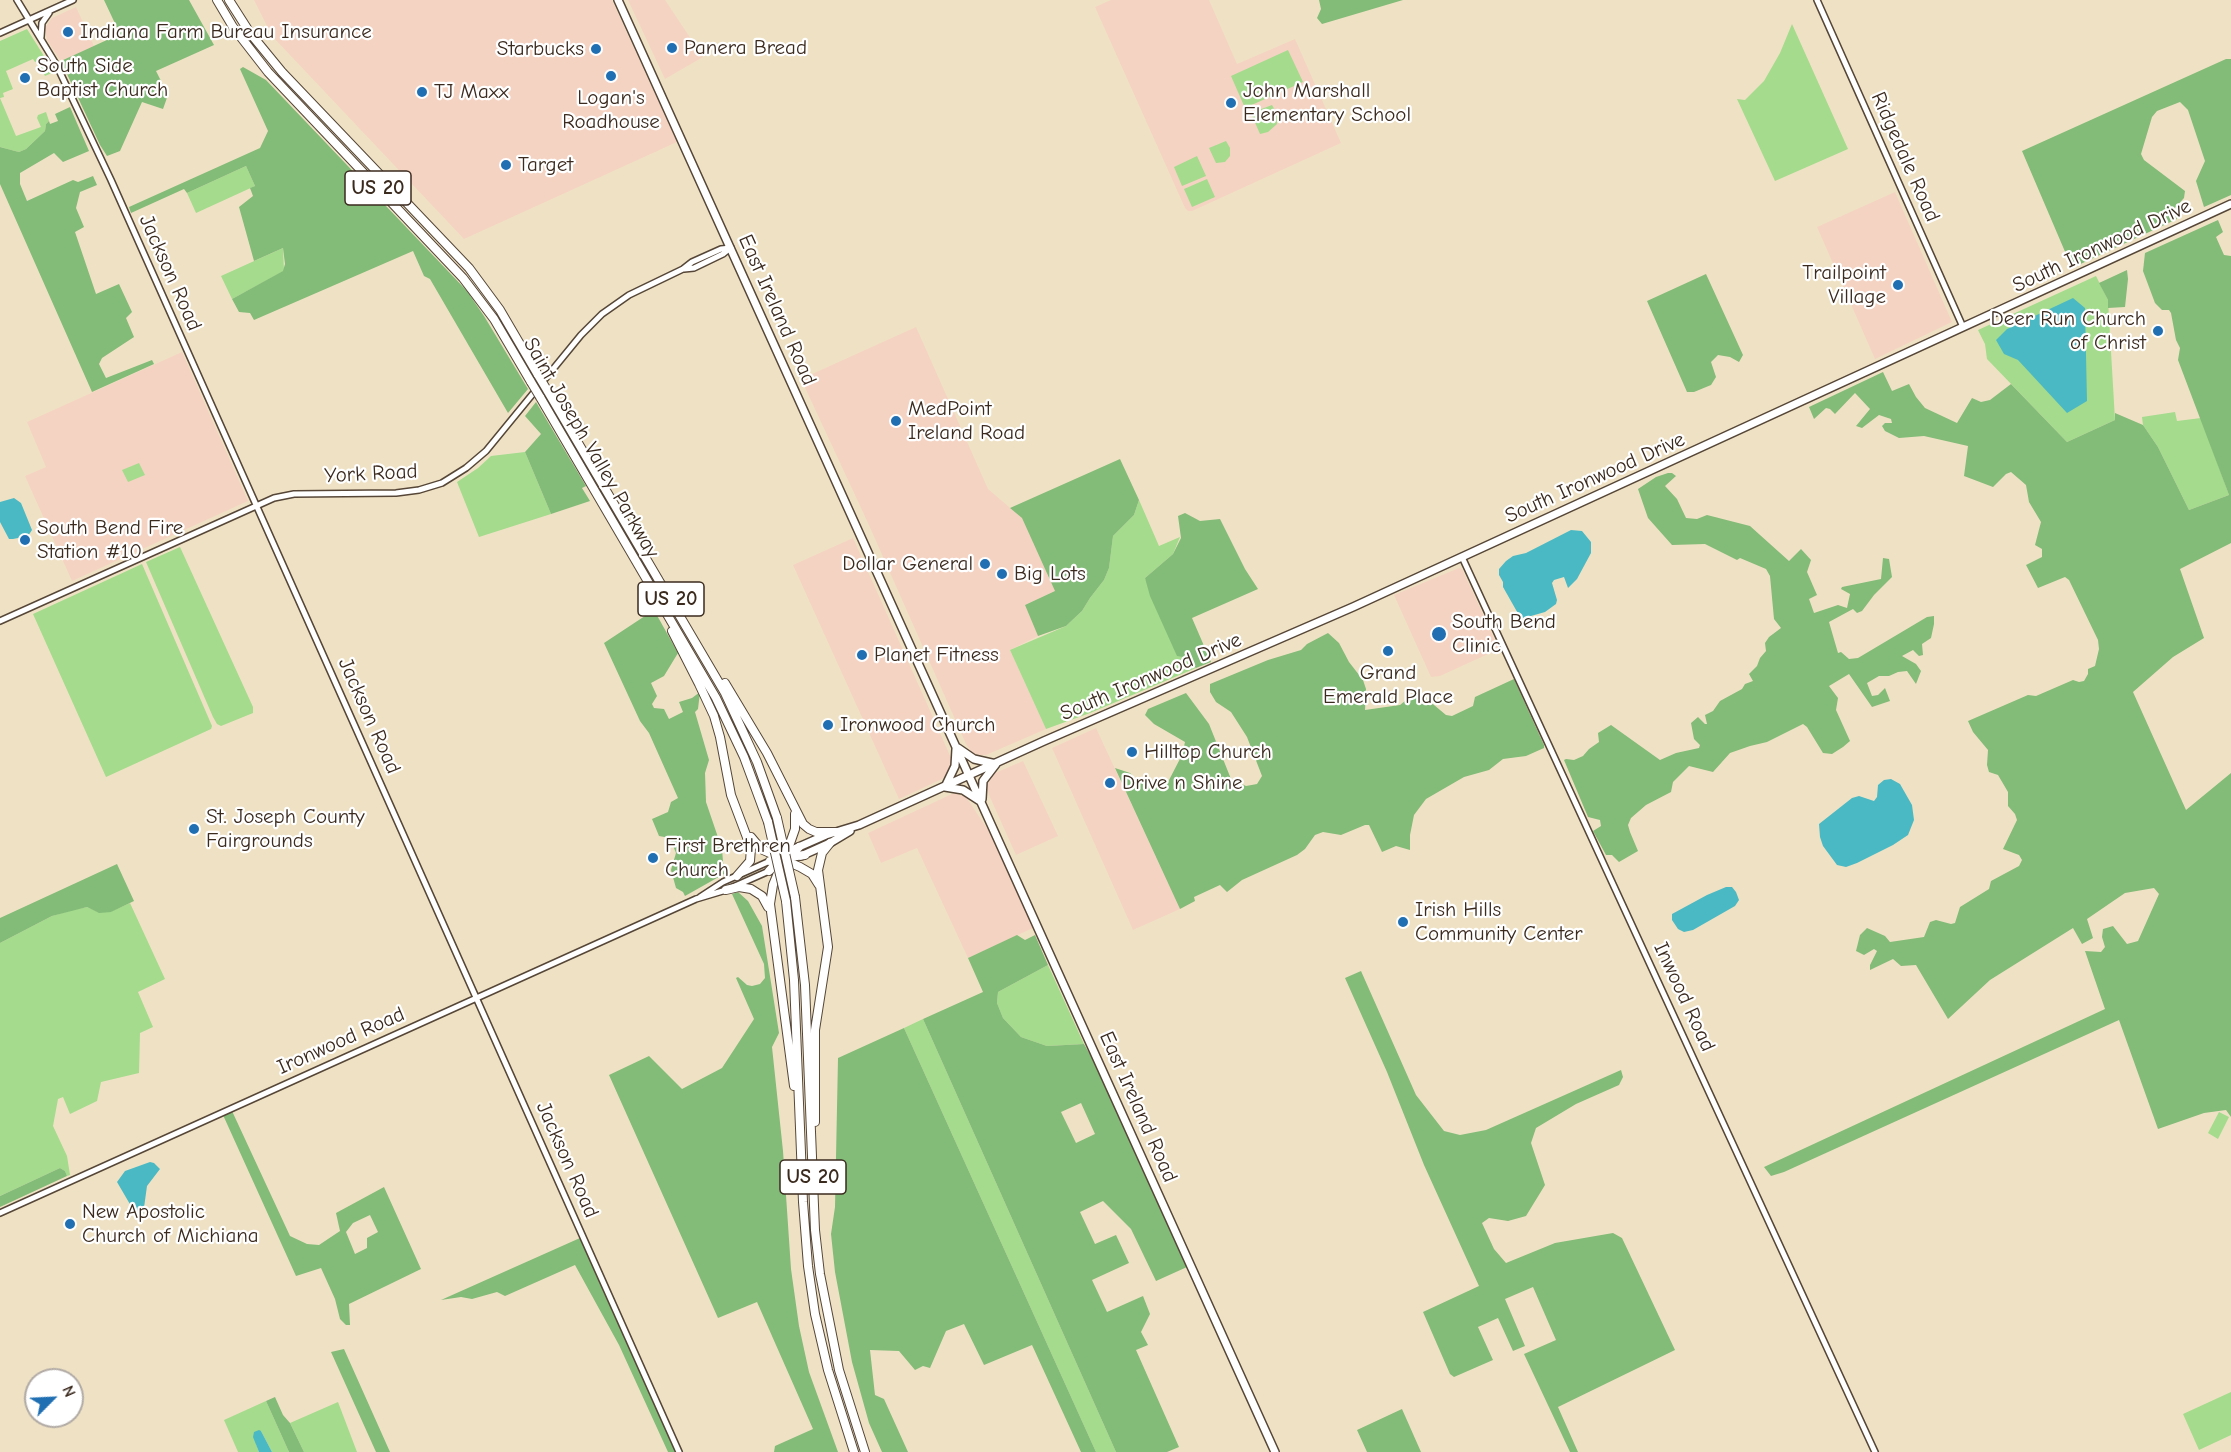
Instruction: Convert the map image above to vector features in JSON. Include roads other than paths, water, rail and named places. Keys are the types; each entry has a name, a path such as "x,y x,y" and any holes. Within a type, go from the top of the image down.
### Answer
{"highway":[{"name":"Saint Joseph Valley Parkway","path":"217,0 238,34 268,72 463,278 494,319 727,718 768,822 786,901 794,980 806,1248 815,1314 832,1388 854,1452"},
{"name":"Saint Joseph Valley Parkway","path":"229,0 250,33 282,72 469,268 500,310 736,715 757,762 777,818 795,897 805,985 814,1200 820,1274 829,1329 843,1385 865,1452"},
{"path":"631,532 758,737 803,824 821,833 836,832"},
{"path":"622,537 707,700 720,737 731,795 751,848 751,858 737,876"},
{"path":"792,804 796,821 785,858 773,885 771,914 801,1159"},
{"path":"745,828 761,849 785,858 812,874 821,889"},
{"path":"814,1200 815,1030 828,947 818,870 819,860 830,843"},
{"path":"769,871 799,847"},
{"path":"770,861 805,855"},
{"path":"726,890 746,887 757,892 766,901 771,914"}],"main road":[{"name":"East Ireland Road","path":"618,0 1275,1452"},
{"name":"South Ironwood Drive","path":"969,776 1462,557 2231,204"},
{"path":"945,787 963,790 981,802 983,782 996,764 974,759 956,747"},
{"path":"945,787 955,766 956,747"},
{"path":"805,855 860,825 969,776"},
{"path":"799,847 860,825"}],"street":[{"name":"Jackson Road","path":"17,0 66,83 111,180 679,1452"},
{"path":"0,33 73,0"},
{"name":"Ridgedale Road","path":"1817,0 1963,327"},
{"path":"42,41 40,33 42,22 51,10"},
{"name":"York Road","path":"0,621 256,504 274,498 294,494 406,492 434,486 454,477 486,451 574,344 602,314 629,295 683,269 702,257 721,249 731,248"},
{"name":"Inwood Road","path":"1462,557 1875,1452"},
{"name":"Ironwood Road","path":"0,1213 696,899 770,861"},
{"name":"Ironwood Road","path":"696,899 726,890 769,871"}],"water":[{"path":"2073,298 2085,308 2087,401 2067,413 2018,360 2004,354 1996,340 2007,329"},
{"path":"14,498 21,503 32,530 28,536 9,539 0,522 0,502"},
{"path":"1571,530 1582,531 1591,542 1591,553 1577,579 1568,588 1564,577 1554,580 1552,583 1556,604 1545,612 1520,617 1503,587 1499,569 1513,556 1526,553"},
{"path":"1891,779 1900,784 1912,805 1914,820 1908,835 1857,863 1846,867 1837,865 1823,846 1819,824 1852,798 1859,796 1874,801 1877,797 1878,785 1884,780"},
{"path":"1726,887 1732,887 1736,892 1739,900 1735,906 1693,930 1684,932 1678,929 1672,920 1672,914"},
{"path":"150,1162 160,1169 147,1186 143,1215 138,1218 117,1182 125,1171"},
{"path":"259,1430 272,1452 259,1452 253,1437 254,1432"}],"place":[{"name":"Indiana Farm Bureau Insurance","path":"68,32"},
{"name":"Panera Bread","path":"672,48"},
{"name":"Starbucks","path":"596,49"},
{"name":"Logan's Roadhouse","path":"611,76"},
{"name":"South Side Baptist Church","path":"25,78"},
{"name":"TJ Maxx","path":"422,92"},
{"name":"John Marshall Elementary School","path":"1231,103"},
{"name":"Target","path":"506,165"},
{"name":"Trailpoint Village","path":"1898,285"},
{"name":"Deer Run Church of Christ","path":"2158,331"},
{"name":"MedPoint Ireland Road","path":"896,421"},
{"name":"South Bend Fire Station #10","path":"25,540"},
{"name":"Dollar General","path":"985,564"},
{"name":"Big Lots","path":"1002,574"},
{"name":"South Bend Clinic","path":"1439,634"},
{"name":"Grand Emerald Place","path":"1388,651"},
{"name":"Planet Fitness","path":"862,655"},
{"name":"Ironwood Church","path":"828,725"},
{"name":"Hilltop Church","path":"1132,752"},
{"name":"Drive n Shine","path":"1110,783"},
{"name":"St. Joseph County Fairgrounds","path":"194,829"},
{"name":"First Brethren Church","path":"653,858"},
{"name":"Irish Hills Community Center","path":"1403,922"},
{"name":"New Apostolic Church of Michiana","path":"70,1224"}]}
